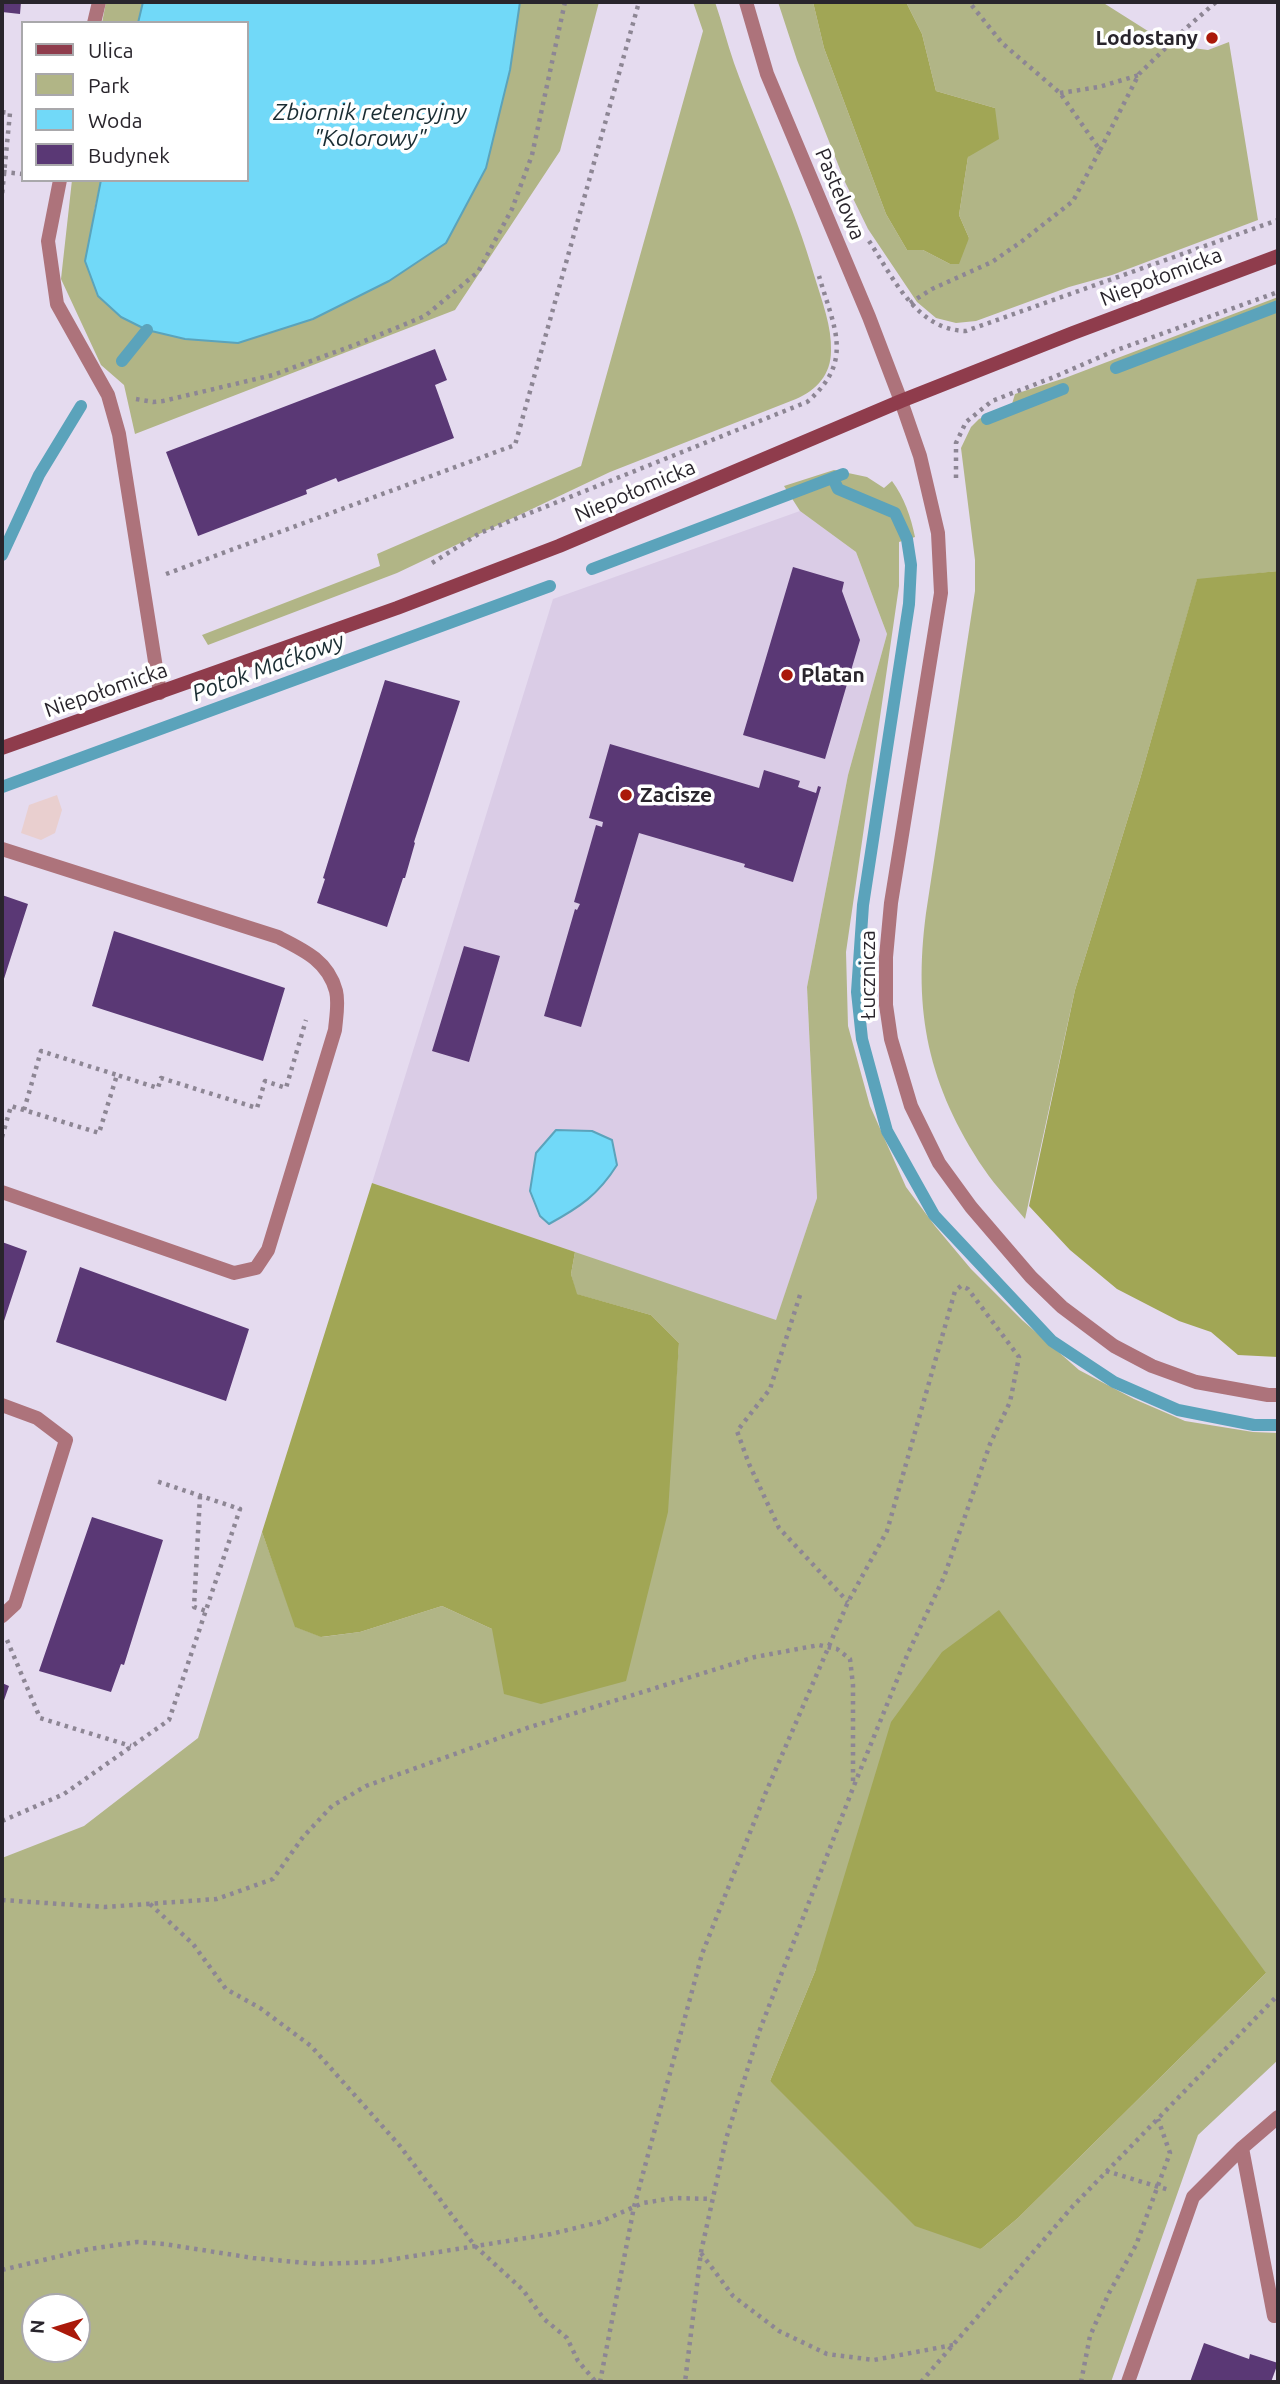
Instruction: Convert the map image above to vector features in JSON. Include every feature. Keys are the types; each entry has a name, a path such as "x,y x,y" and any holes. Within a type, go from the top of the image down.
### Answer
{"main road":[{"name":"Niepołomicka","path":"2,748 397,608 559,546 901,401 1073,332 1278,256"}],"street":[{"path":"94,21 99,2"},
{"name":"Pastelowa","path":"746,2 767,74 869,317 901,401"},
{"path":"60,182 48,241 57,304 107,395 118,434 160,693"},
{"name":"Łucznicza","path":"901,401 920,456 938,533 941,593 891,903 886,957 886,1005 891,1039 911,1107 939,1163 971,1207 1031,1278 1062,1307 1114,1346 1152,1366 1196,1382 1278,1395"},
{"path":"2,849 278,937 314,956 329,974 337,993 335,1030 268,1250 256,1268 234,1273 2,1192"},
{"path":"2,1405 37,1418 66,1440 15,1604 2,1616"},
{"path":"1128,2382 1193,2197 1278,2117"},
{"path":"1242,2148 1274,2316"}],"path":[{"path":"107,395 153,402 273,375 425,316 478,272 512,209 532,155 565,2"},
{"path":"143,583 515,445 639,2"},
{"path":"969,2 1002,43 1060,93 1100,150"},
{"path":"1216,2 1139,74 1073,201 992,262 932,289 910,303 923,316 950,331 965,331 1278,220"},
{"path":"1060,93 1099,87 1139,74"},
{"path":"2,112 10,113 2,195"},
{"path":"3,172 21,174"},
{"path":"956,479 956,443 966,422 992,401 1114,351 1278,292"},
{"path":"423,569 480,533 807,402 822,389 834,369 839,346 834,328"},
{"path":"24,1110 41,1051 158,1088 161,1078 257,1108 265,1081 286,1088 315,991 333,984"},
{"path":"2,1137 12,1106 99,1133 117,1075"},
{"path":"598,2382 634,2207 702,1954 766,1792 848,1602 887,1531 955,1291 961,1286 968,1289 1019,1357 1010,1402 990,1444 944,1577 908,1653 853,1788 759,2032 726,2140 712,2199 701,2252 685,2382"},
{"path":"800,1294 770,1389 737,1431 749,1464 779,1528 848,1602"},
{"path":"2,1821 64,1794 169,1720 240,1509 156,1481"},
{"path":"200,1496 194,1607 206,1611"},
{"path":"6,1638 40,1718 132,1746"},
{"path":"2,1900 105,1907 217,1899 273,1879 303,1838 332,1806 366,1786 527,1728 742,1661 820,1645 830,1646 850,1659 853,1685 853,1788"},
{"path":"150,1904 193,1944 226,1989 260,2008 310,2046 400,2146 475,2246 523,2290 544,2319 567,2338 578,2361 598,2382"},
{"path":"921,2382 1073,2206 1278,1995"},
{"path":"1081,2382 1090,2336 1109,2293 1136,2245 1170,2153 1158,2119"},
{"path":"1106,2171 1193,2197"},
{"path":"2,2270 89,2249 137,2242 317,2264 376,2262 551,2234 600,2221 643,2203 674,2198 712,2199"},
{"path":"701,2252 733,2297 779,2330 827,2354 874,2360 953,2345"}],"shaded area":[{"path":"800,511 856,552 887,634 848,775 807,987 817,1198 776,1321 372,1183 553,599"},
{"path":"57,795 62,810 55,833 41,840 21,833 29,805"}],"green space":[{"path":"106,2 143,2 138,21 102,21"},
{"path":"520,2 599,2 560,151 455,310 135,434 124,385 101,365 61,279 72,182 101,182 94,211 313,319 389,281 446,243 510,70"},
{"path":"693,2 715,2 734,63 807,250 831,342 828,367 821,380 810,391 796,399 610,472 397,573 208,645 202,635 380,566 377,554 581,466 703,31"},
{"path":"778,2 813,2 824,48 886,214 907,250 923,250 950,264 969,238 959,215 968,157 995,108 936,91 922,34 906,2 1102,2 1170,45 1208,50 1229,42 1258,220 1112,275 1069,287 976,321 956,323 936,318 917,302 868,229 845,182 797,60"},
{"path":"813,2 906,2 922,34 936,91 995,108 999,139 968,157 959,215 969,238 959,264 950,264 923,250 907,250 886,214 824,48"},
{"path":"1278,297 1278,571 1197,580 1140,779 1075,990 1025,1219 984,1169 949,1107 929,1047 924,1015 922,949 926,913 975,591 975,560 961,448 971,427 979,419 1012,404 1015,394 1065,378"},
{"path":"834,470 867,477 884,488 892,481 906,508 915,537 899,542 899,586 846,952 848,1026 870,1106 906,1187 971,1269 1022,1320 1079,1370 1134,1399 1185,1421 1253,1432 1278,1433 1278,2060 1198,2135 1111,2382 2,2382 2,1858 84,1826 198,1738 262,1532 296,1627 322,1637 360,1632 442,1606 492,1629 674,1407 679,1343 651,1315 576,1294 571,1274 575,1252 776,1320 817,1198 807,987 848,775 887,634 856,552 800,511 784,486","holes":["816,1969 1266,1973 1018,2218 981,2249 770,2081"]},
{"path":"1278,571 1278,1357 1238,1355 1211,1332 1179,1321 1117,1289 1070,1250 1029,1206 1075,990 1140,779 1197,579"},
{"path":"372,1183 575,1252 571,1274 577,1294 651,1315 679,1343 668,1512 626,1681 541,1704 504,1694 492,1629 442,1606 360,1632 321,1637 295,1627 262,1532"},
{"path":"999,1610 1266,1973 1018,2218 981,2249 915,2226 770,2081 816,1969 891,1722 942,1652"}],"water":[{"name":"Zbiornik retencyjny \"Kolorowy\"","path":"143,2 520,2 510,70 486,168 446,243 389,281 313,319 238,343 185,339 147,330 121,317 98,296 85,261 101,182 248,182 248,21 138,21"},
{"path":"556,1130 592,1131 612,1140 617,1165 588,1199 549,1224 540,1216 530,1191 536,1153"}],"building":[{"path":"2,2 21,2 20,14 2,12"},
{"path":"435,349 447,380 435,385 454,438 338,482 336,478 306,490 307,494 198,536 166,452"},
{"path":"793,567 844,582 842,591 860,640 825,759 743,735"},
{"path":"385,680 460,701 387,927 317,903"},
{"path":"610,744 759,788 764,770 800,781 798,787 816,793 818,786 821,787 793,882 744,867 745,864 639,833 581,1027 544,1016 575,909 577,910 580,904 574,902 596,825 602,827 603,822 589,818"},
{"path":"2,895 28,904 2,985"},
{"path":"114,931 285,988 263,1061 92,1006"},
{"path":"464,946 500,956 469,1062 432,1051"},
{"path":"2,1242 27,1251 2,1327"},
{"path":"80,1267 249,1329 226,1401 56,1342"},
{"path":"92,1517 163,1540 124,1665 121,1664 111,1692 39,1671"},
{"path":"2,1683 9,1686 2,1706"},
{"path":"1204,2343 1249,2359 1250,2354 1278,2363 1271,2382 1190,2382"}],"waterway":[{"name":"Potok Maćkowy","path":"1116,368 1278,306"},
{"name":"Potok Maćkowy","path":"122,361 147,330"},
{"name":"Potok Maćkowy","path":"987,419 1063,389"},
{"name":"Potok Maćkowy","path":"2,555 39,475 81,406"},
{"name":"Potok Maćkowy","path":"592,569 843,474"},
{"path":"833,478 838,489 895,513 907,539 911,565 909,604 863,905 857,992 862,1039 887,1131 934,1215 1052,1341 1114,1382 1178,1410 1254,1425 1278,1425"},
{"name":"Potok Maćkowy","path":"2,787 550,586"}],"place":[{"name":"Lodostany","path":"1212,38"},
{"name":"Platan","path":"787,675"},
{"name":"Zacisze","path":"626,795"}]}
